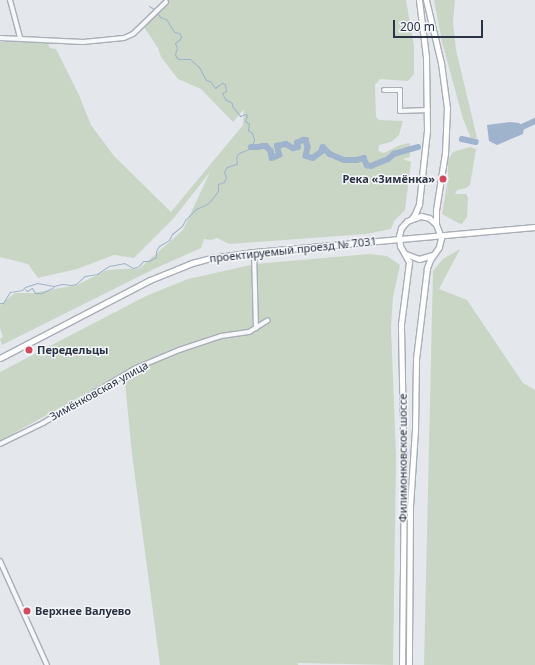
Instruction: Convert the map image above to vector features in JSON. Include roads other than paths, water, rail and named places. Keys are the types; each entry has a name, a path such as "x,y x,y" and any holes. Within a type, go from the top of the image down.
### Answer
{"main road":[{"path":"398,239 401,228 412,218 417,210 423,176 428,110 426,57 419,0"},
{"path":"426,0 441,63 447,108 445,153 436,210 436,224 441,235 535,227"},
{"path":"412,218 424,216 436,224"},
{"name":"проектируемый проезд № 7031","path":"0,358 113,299 172,271 211,258 254,252 441,235"},
{"name":"Филимонковское шоссе","path":"410,665 410,506 415,429 416,359 428,264 433,254 439,247 441,235"},
{"name":"Филимонковское шоссе","path":"398,239 400,246 409,262 401,324 404,484 402,665"},
{"path":"405,253 419,259 433,254"}],"street":[{"path":"10,0 20,38"},
{"path":"0,38 83,42 124,38 133,34 166,2"},
{"path":"384,90 400,90 400,112 428,110"},
{"path":"254,252 256,328"},
{"name":"Зимёнковская улица","path":"0,444 44,422 136,368 221,336 249,332 268,320"},
{"path":"0,561 47,665"}],"water":[{"path":"510,122 519,123 524,127 523,134 497,145 489,141 487,125"}],"waterway":[{"path":"149,6 154,9"},
{"path":"158,14 160,17 166,19 174,32 179,33 181,36 175,43 177,48 175,54 176,57 179,59 190,59 199,67 206,80 210,81 215,88 222,83 225,84 226,91 222,93 225,99 232,103 232,106 240,116 245,114 247,115 245,121 249,124 248,130 252,133 254,140 251,147"},
{"path":"518,129 535,121"},
{"path":"462,139 476,142"},
{"path":"262,146 266,146 271,151 272,158 279,155 277,146 286,144 293,148 298,147 297,143 306,140 308,147 306,156 313,158 321,152 323,147 330,154 344,160 357,160 364,158 367,165 371,166 388,159 394,154 418,147"},
{"path":"251,147 259,147"},
{"path":"0,303 3,303 10,292 22,290 25,287 37,283 54,286 62,284 76,284 85,276 97,274 109,266 124,263 133,268 139,266 143,261 149,261 156,257 156,251 159,246 169,240 172,234 182,226 185,220 196,209 207,204 212,199 218,191 218,184 224,182 226,177 224,172 227,167 237,163 236,157 239,153 249,149"},
{"path":"25,289 27,291 32,288 35,293 42,293 54,287"}],"place":[{"name":"Река «Зимёнка»","path":"443,179"},
{"name":"Передельцы","path":"29,350"},
{"name":"Верхнее Валуево","path":"27,611"}]}
